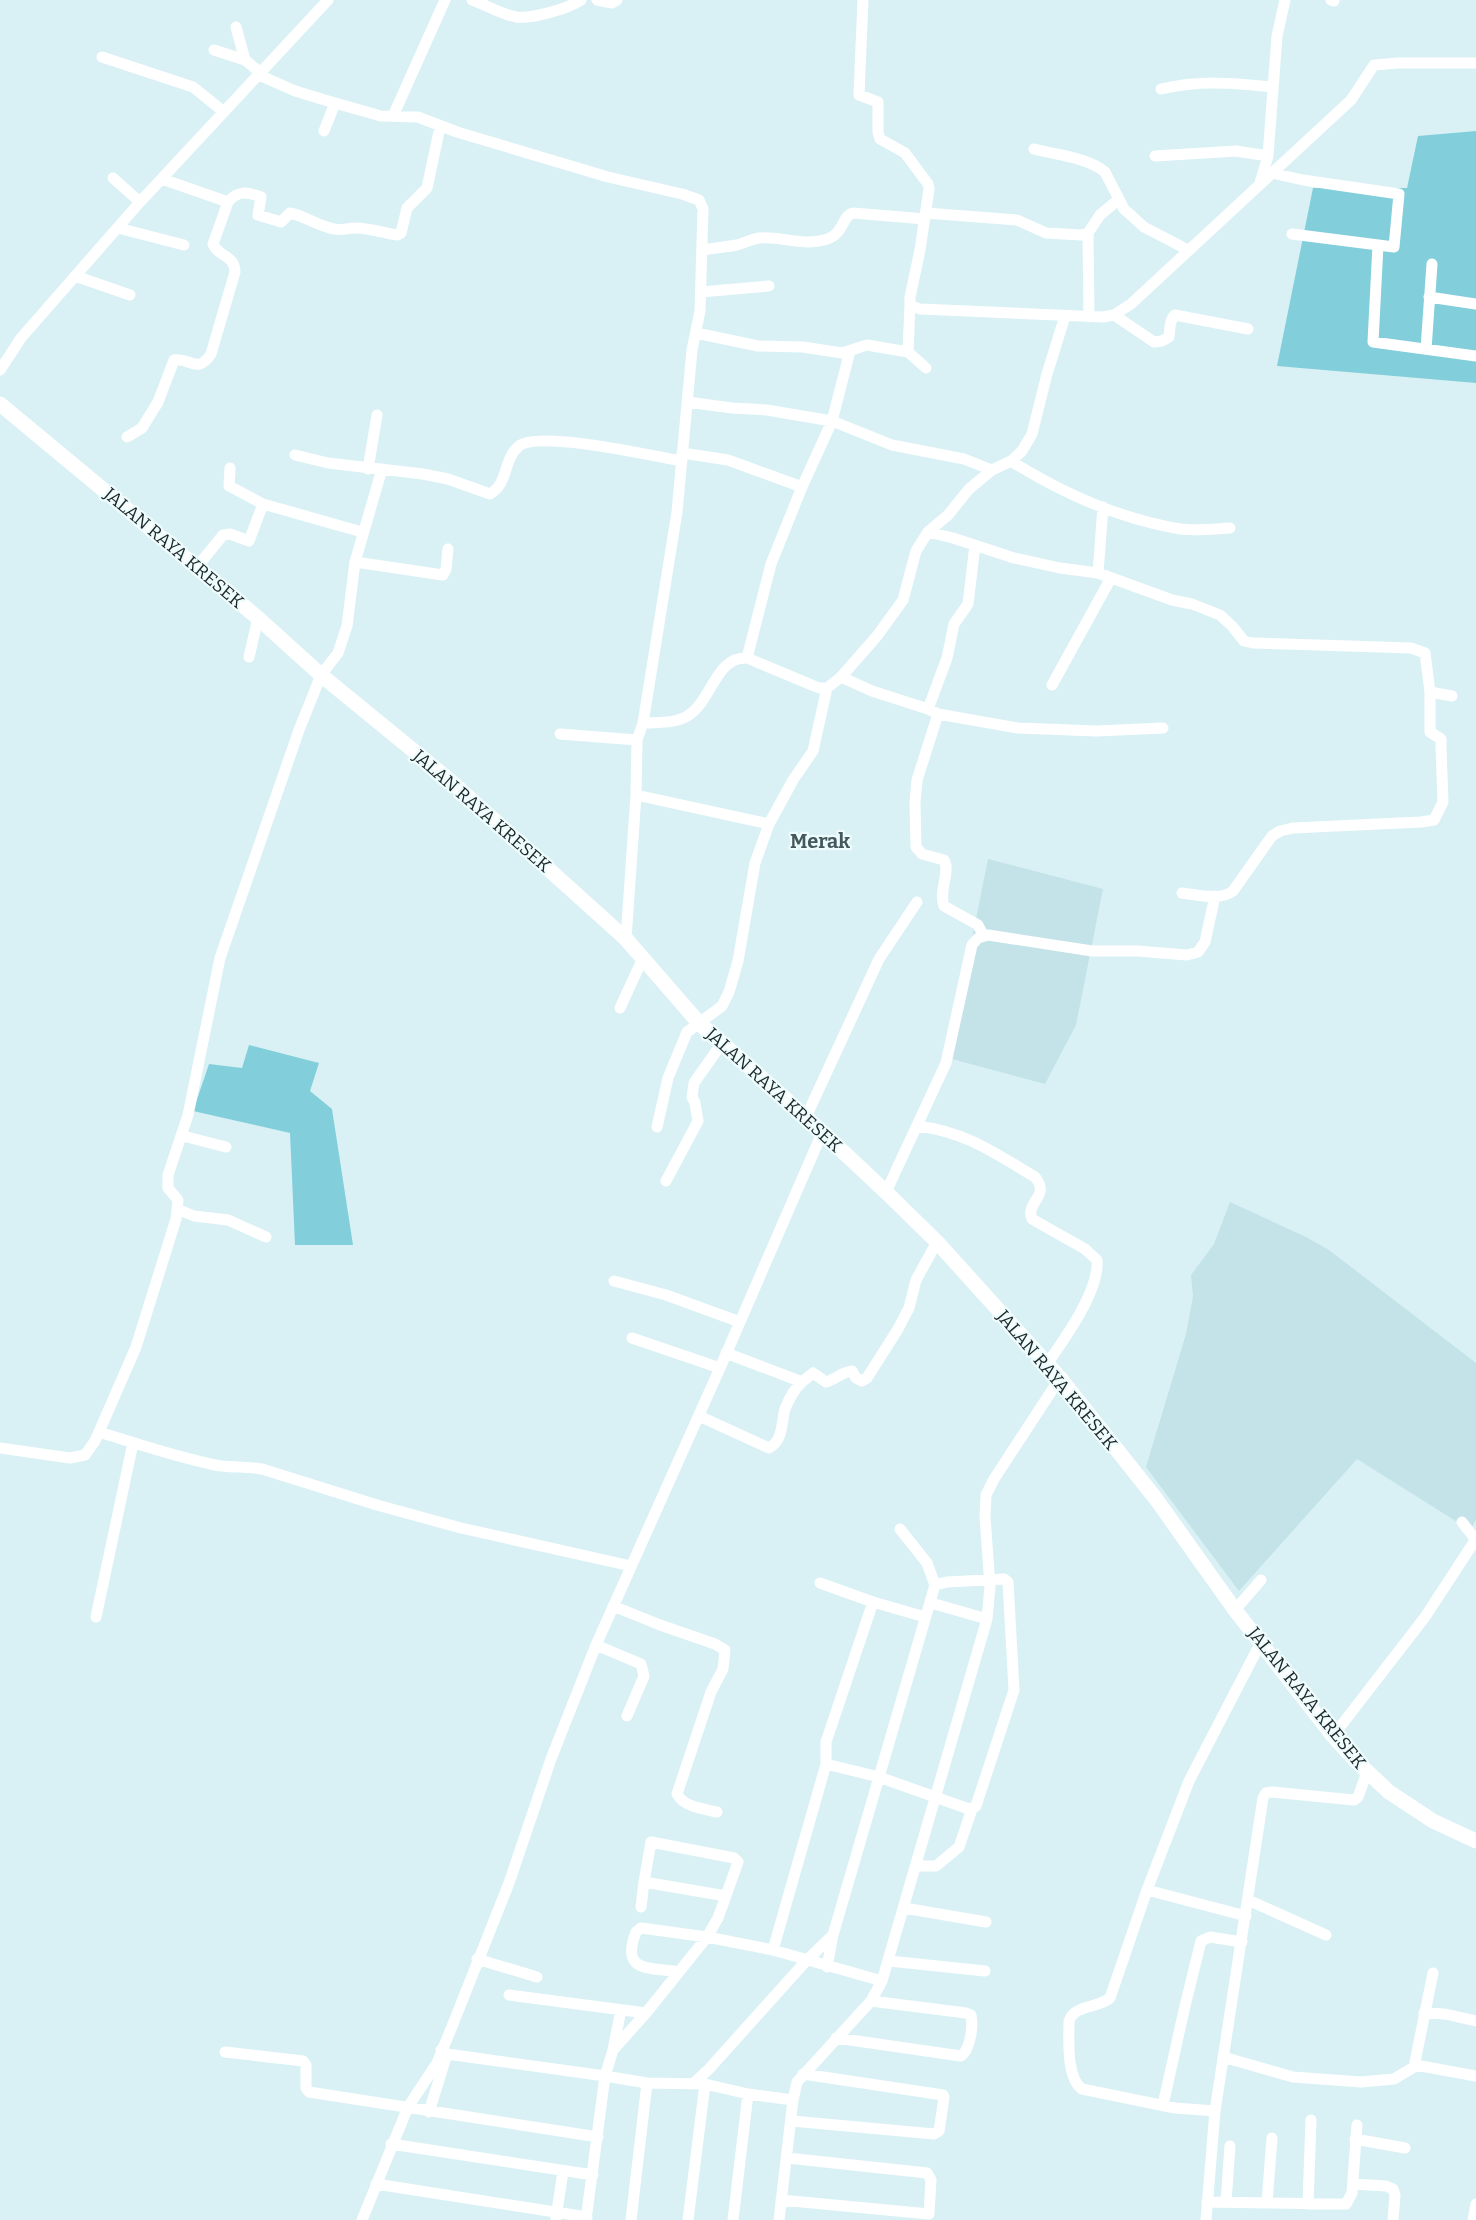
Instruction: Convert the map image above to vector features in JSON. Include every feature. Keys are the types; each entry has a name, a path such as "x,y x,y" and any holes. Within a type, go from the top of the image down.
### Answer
{"main road":[{"name":"JALAN RAYA KRESEK","path":"0,404 198,567 321,675 454,783 626,939 700,1023 806,1117 886,1192 937,1242 1060,1378 1167,1513 1235,1610 1333,1736 1389,1792 1432,1821 1476,1841"}],"street":[{"path":"0,370 21,338 118,228 138,200 162,179 217,106 260,74 328,0"},
{"path":"393,116 445,0"},
{"path":"472,0 521,17 569,7 580,0"},
{"path":"597,0 612,3 618,0"},
{"path":"863,0 858,91 864,98 878,102 878,132 880,140 905,153 928,184 929,189 910,297 908,352"},
{"path":"1260,183 1268,156 1277,36 1285,0"},
{"path":"236,27 245,60"},
{"path":"214,50 245,60 260,74 295,91 335,104 381,116 418,118 440,127 608,177 682,194 699,200 703,210 700,311 687,402 676,512 643,724 637,740 636,795 626,939"},
{"path":"102,57 193,87 217,106"},
{"path":"1114,316 1131,304 1351,100 1374,65 1399,62 1476,63"},
{"path":"1161,89 1187,83 1223,82 1273,87"},
{"path":"324,131 335,104"},
{"path":"127,437 142,428 158,402 174,360 201,364 211,354 235,272 235,265 230,258 218,251 213,244 228,202 236,195 245,192 261,197 258,215 281,222 290,213 305,216 316,224 333,229 346,230 355,228 397,235 401,233 407,208 427,188 440,127"},
{"path":"1034,149 1089,163 1101,168 1105,172 1124,209 1144,227 1188,250"},
{"path":"1155,156 1236,151 1268,156"},
{"path":"1272,173 1303,180 1399,194 1394,247 1292,234"},
{"path":"113,178 138,200"},
{"path":"162,179 228,202"},
{"path":"1089,316 1088,233 1100,215 1119,199"},
{"path":"703,250 739,244 757,238 778,238 802,242 825,240 836,236 847,217 853,213 1017,220 1046,232 1082,235 1088,233"},
{"path":"118,228 184,245"},
{"path":"1378,246 1373,342 1476,356"},
{"path":"1426,349 1432,264"},
{"path":"75,276 130,295"},
{"path":"701,292 769,286"},
{"path":"1429,297 1476,304"},
{"path":"910,305 920,309 1065,316 1114,316 1154,342 1162,341 1169,337 1170,325 1172,318 1175,316 1248,329"},
{"path":"643,724 677,721 689,716 701,704 725,665 737,657 748,658 819,688 827,688 842,677 877,636 903,600 916,551 928,532 948,515 969,489 992,470 1011,461 1022,451 1032,434 1047,374 1065,316"},
{"path":"696,333 772,347 786,345 842,353 867,345 908,352 926,368"},
{"path":"748,658 771,564 802,487 832,421 850,351"},
{"path":"687,402 767,410 832,421 892,445 964,459 992,470"},
{"path":"368,468 377,415"},
{"path":"295,455 328,463 448,479 490,494 502,483 510,457 519,446 531,441 579,443 682,457 728,460 802,487"},
{"path":"1011,461 1040,479 1102,507 1180,528 1204,530 1230,528"},
{"path":"230,468 227,484 264,504 362,532"},
{"path":"0,1448 70,1458 85,1455 99,1432 136,1347 176,1219 178,1200 168,1188 168,1175 183,1136 220,958 298,730 321,675 338,654 347,626 355,562 362,532 382,469"},
{"path":"198,567 222,535 230,534 249,541 264,504"},
{"path":"1098,573 1102,507"},
{"path":"928,532 1014,558 1060,568 1098,573 1172,600 1192,604 1220,615 1244,641 1253,643 1333,644 1411,648 1425,654 1430,692 1430,732 1441,739 1442,748 1442,802 1434,820 1293,828 1280,831 1272,836 1233,891 1228,895 1182,894"},
{"path":"975,545 968,604 954,624 917,780 915,803 916,847 922,854 944,860 946,870 941,891 944,906 978,926 983,936"},
{"path":"355,562 443,575 446,569 448,549"},
{"path":"1052,685 1111,578"},
{"path":"249,657 258,618"},
{"path":"842,677 872,691 933,711 1018,728 1096,731 1163,728"},
{"path":"657,1126 664,1090 687,1032 722,1006 729,992 738,961 755,862 769,824 793,780 813,751 827,688"},
{"path":"1430,692 1452,696"},
{"path":"560,734 637,740"},
{"path":"636,795 769,824"},
{"path":"886,1192 946,1063 972,945 983,936 1092,951 1137,951 1187,955 1198,952 1205,942 1215,896"},
{"path":"806,1117 880,959 917,902"},
{"path":"620,1008 643,958"},
{"path":"666,1181 698,1121 692,1097 694,1083 722,1042"},
{"path":"917,1126 946,1130 971,1139 1035,1177 1041,1184 1041,1191 1030,1212 1032,1219 1085,1249 1097,1260 1098,1268 1085,1302 1069,1333 1047,1364"},
{"path":"429,2112 444,2052 477,1959 509,1883 551,1759 596,1645 699,1416 822,1133"},
{"path":"183,1136 226,1148"},
{"path":"177,1209 194,1216 228,1220 266,1237"},
{"path":"699,1416 769,1448 776,1442 784,1422 785,1410 795,1388 814,1373 826,1382 845,1372 852,1371 856,1378 862,1380 867,1378 898,1329 908,1308 916,1280 937,1242"},
{"path":"614,1281 666,1296 740,1322"},
{"path":"632,1338 720,1368"},
{"path":"726,1352 802,1382"},
{"path":"779,2220 793,2100 797,2082 871,2000 882,1981 987,1620 989,1580 985,1516 986,1495 994,1479 1060,1378"},
{"path":"99,1432 133,1443 218,1465 243,1465 262,1469 377,1505 461,1528 631,1566"},
{"path":"96,1617 133,1443"},
{"path":"1333,1736 1425,1616 1476,1539 1462,1522"},
{"path":"827,1967 833,1935 935,1585 927,1563 900,1529"},
{"path":"916,1866 936,1866 941,1864 959,1847 972,1809 976,1806 1014,1690 1008,1582 1004,1579 946,1582 935,1585"},
{"path":"1235,1610 1262,1580"},
{"path":"820,1583 873,1602 925,1616"},
{"path":"773,1950 826,1764 826,1742 873,1602"},
{"path":"931,1603 987,1620"},
{"path":"613,1606 714,1644 724,1650 724,1669 711,1692 677,1794 682,1801 690,1805 717,1812"},
{"path":"1215,2111 1163,2106 1082,2089 1074,2081 1070,2059 1068,2021 1071,2014 1078,2010 1098,2005 1110,1998 1147,1890 1189,1781 1261,1642"},
{"path":"596,1645 641,1664 644,1669 644,1676 627,1716"},
{"path":"826,1764 879,1777 972,1809"},
{"path":"1206,2220 1215,2111 1263,1798 1266,1793 1272,1792 1354,1800 1358,1796 1367,1772"},
{"path":"614,2050 646,2014 707,1937 718,1918 738,1862 734,1858 651,1842 641,1907"},
{"path":"644,1882 726,1896"},
{"path":"1147,1890 1246,1916"},
{"path":"1248,1900 1326,1935"},
{"path":"904,1908 986,1922"},
{"path":"679,1972 638,1966 633,1962 631,1957 636,1932 641,1928 707,1937 773,1950 827,1967 882,1981"},
{"path":"693,2084 709,2069 806,1961 833,1935"},
{"path":"1163,2106 1185,2006 1202,1941 1210,1937 1242,1942"},
{"path":"477,1959 537,1977"},
{"path":"888,1961 985,1971"},
{"path":"1414,2067 1433,1973"},
{"path":"509,1995 646,2014"},
{"path":"836,2038 961,2056 966,2051 973,2022 971,2015 871,2000"},
{"path":"376,2184 556,2216 586,2219 605,2076 614,2050 621,2010"},
{"path":"1424,2013 1445,2014 1476,2021"},
{"path":"225,2052 297,2059 306,2064 306,2088 309,2092 598,2137"},
{"path":"444,2052 647,2083 705,2084 748,2094 793,2100"},
{"path":"362,2220 408,2107 444,2052"},
{"path":"1224,2057 1293,2077 1362,2082 1394,2078 1414,2067 1434,2067 1476,2076"},
{"path":"792,2121 934,2134 939,2131 943,2095 803,2074"},
{"path":"631,2220 647,2083"},
{"path":"688,2220 705,2084"},
{"path":"734,2220 748,2094"},
{"path":"1308,2204 1311,2120"},
{"path":"1207,2202 1346,2204 1351,2199 1357,2125"},
{"path":"1267,2203 1272,2138"},
{"path":"1355,2139 1405,2148"},
{"path":"392,2144 593,2175"},
{"path":"1226,2202 1230,2146"},
{"path":"781,2200 929,2214 931,2180 927,2173 787,2158"},
{"path":"556,2216 563,2170"},
{"path":"1353,2184 1386,2186 1393,2190 1395,2195 1393,2220"},
{"path":"1473,2220 1476,2204"}],"shaded area":[{"path":"1476,131 1476,383 1277,366 1313,188 1407,188 1418,136"},
{"path":"988,859 1103,889 1076,1025 1045,1084 948,1058"},
{"path":"249,1045 319,1063 310,1091 332,1109 353,1245 295,1245 290,1133 193,1111 209,1064 242,1068"},
{"path":"1230,1202 1306,1237 1329,1250 1476,1363 1476,1520 1470,1530 1357,1459 1239,1591 1146,1467 1186,1334 1193,1296 1191,1275 1214,1244"}],"district":[{"name":"Merak","path":"820,841"}]}
